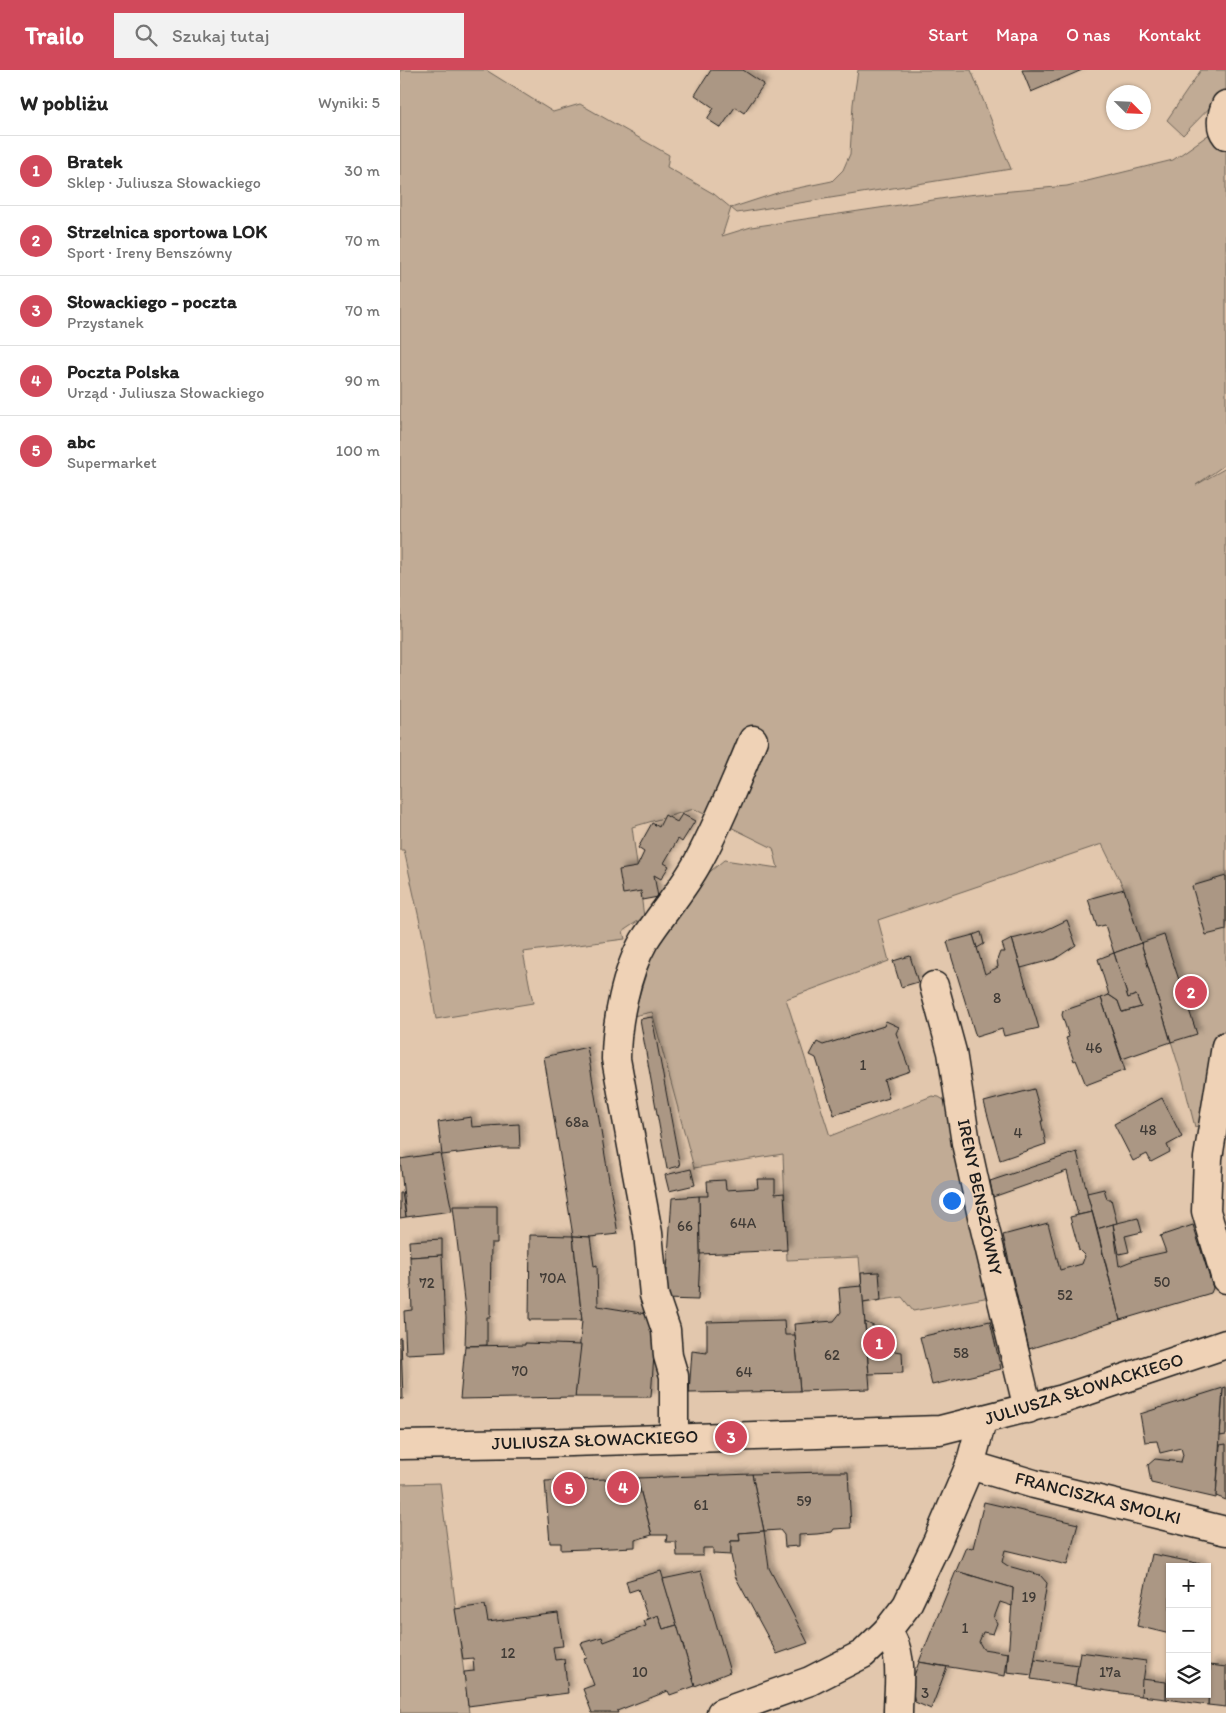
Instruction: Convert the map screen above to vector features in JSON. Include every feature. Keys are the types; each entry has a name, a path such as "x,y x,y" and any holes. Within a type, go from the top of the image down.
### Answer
{"street":[{"path":"674,1438 674,1376 668,1356 666,1330 654,1295 648,1233 616,1059 616,1035 636,956 697,864 711,837 753,740"},
{"name":"IRENY BENSZÓWNY","path":"934,986 952,1052 966,1143 1028,1409"},
{"path":"1226,1046 1208,1158 1226,1279"},
{"name":"JULIUSZA SŁOWACKIEGO","path":"400,1445 925,1431 982,1421 1028,1409 1112,1384 1226,1344"},
{"path":"721,1713 818,1676 863,1654 887,1631 907,1605 970,1465 982,1421"},
{"name":"FRANCISZKA SMOLKI","path":"970,1465 1034,1484 1226,1530"},
{"path":"887,1631 896,1642 899,1654 898,1713"}],"shaded area":[{"path":"400,70 486,70 553,112 580,104 669,155 667,167 714,194 731,208 722,236 751,227 967,195 1067,186 1173,160 1211,133 1226,147 1226,464 1196,485 1226,468 1226,1115 1195,1127 1183,1080 1124,889 1102,844 878,920 889,961 786,999 830,1136 932,1096 939,1097 947,1102 990,1297 913,1311 902,1297 863,1303 859,1257 787,1260 783,1154 694,1168 652,1012 633,1016 655,945 706,875 724,860 778,868 773,848 694,809 632,827 644,917 623,931 625,939 523,952 533,1003 436,1019 424,941 404,850 400,850"},
{"path":"858,70 971,70 1011,169 737,213 731,208 783,191 832,181 843,170 850,154 853,104"},
{"path":"1201,70 1226,70 1226,91 1183,135 1167,120"},
{"path":"440,1483 469,1713 400,1713 400,1484"}],"building":[{"path":"711,70 743,70 764,84 744,113 735,107 721,128 707,119 714,108 695,95"},
{"path":"1022,70 1082,70 1031,92"},
{"path":"682,814 695,821 682,842 678,839 664,863 669,866 661,879 654,875 658,897 642,900 641,891 623,894 619,870 637,867 644,852 638,848 652,823 659,827 665,815 677,822"},
{"path":"1226,876 1226,930 1206,935 1192,886"},
{"path":"1124,889 1141,943 1114,953 1105,925 1097,927 1088,899"},
{"path":"1067,920 1076,945 1055,959 1021,968 1012,939 1044,931"},
{"path":"981,932 984,944 977,948 973,935"},
{"path":"973,935 985,974 998,967 997,960 1000,952 1005,952 1002,944 1012,939 1039,1028 1004,1036 1002,1029 976,1037 947,942"},
{"path":"1164,935 1197,1034 1171,1042 1141,943"},
{"path":"1141,943 1171,1042 1122,1059 1101,998 1109,995 1118,1001 1122,1012 1141,1007 1136,995 1128,998 1114,953"},
{"path":"1114,953 1128,998 1136,995 1141,1007 1122,1012 1118,1001 1109,995 1098,959"},
{"path":"910,956 918,982 901,987 893,961"},
{"path":"1101,998 1125,1070 1086,1085 1076,1060 1074,1061 1066,1038 1069,1037 1062,1015 1063,1011"},
{"path":"652,1017 680,1166 667,1169 640,1019"},
{"path":"886,1021 899,1027 896,1033 910,1071 884,1080 889,1098 834,1115 816,1058 810,1055 817,1042 823,1045 884,1026"},
{"path":"587,1047 618,1234 590,1237 573,1236 544,1057"},
{"path":"1034,1089 1043,1121 1041,1121 1046,1144 1000,1160 984,1102"},
{"path":"1162,1098 1182,1137 1167,1145 1170,1152 1151,1162 1147,1154 1133,1161 1114,1124"},
{"path":"471,1117 472,1127 519,1124 520,1148 500,1148 442,1155 438,1122"},
{"path":"1077,1152 1092,1212 1078,1215 1067,1171 993,1197 990,1181"},
{"path":"440,1153 452,1211 406,1217 400,1159"},
{"path":"691,1169 695,1185 669,1191 665,1175"},
{"path":"757,1179 775,1179 775,1194 784,1193 787,1250 700,1254 699,1196 708,1196 707,1181 725,1180 726,1190 758,1188"},
{"path":"1104,1189 1107,1199 1111,1199 1117,1223 1097,1229 1087,1193"},
{"path":"400,1193 402,1193 406,1217 400,1218"},
{"path":"699,1196 700,1254 698,1300 665,1299 672,1198"},
{"path":"453,1206 497,1206 497,1243 491,1243 490,1317 487,1317 487,1345 465,1346 466,1317"},
{"path":"1092,1212 1120,1320 1029,1349 1003,1235 1048,1223 1060,1270 1082,1264 1085,1256 1079,1250 1070,1217"},
{"path":"1138,1218 1142,1232 1125,1236 1129,1252 1119,1254 1113,1224"},
{"path":"1113,1224 1119,1266 1139,1258 1166,1252 1160,1236 1193,1225 1213,1288 1211,1293 1120,1320 1097,1229"},
{"path":"530,1235 573,1236 582,1320 529,1320"},
{"path":"573,1236 590,1237 594,1266 597,1265 598,1306 647,1314 655,1340 651,1397 575,1397 582,1320"},
{"path":"442,1239 442,1255 410,1257 409,1241"},
{"path":"442,1255 446,1352 406,1354 404,1311 412,1310 410,1257"},
{"path":"879,1272 881,1300 863,1303 861,1273"},
{"path":"862,1286 870,1389 800,1391 794,1324 834,1321 841,1312 839,1288"},
{"path":"784,1320 785,1335 795,1335 800,1391 689,1393 692,1351 707,1353 707,1322"},
{"path":"990,1321 1001,1369 932,1385 920,1337"},
{"path":"865,1322 890,1334 894,1351 902,1352 903,1373 869,1374"},
{"path":"401,1338 403,1399 400,1399"},
{"path":"525,1343 581,1345 575,1397 460,1399 465,1346 525,1345"},
{"path":"1226,1387 1226,1435 1220,1436 1223,1388"},
{"path":"1223,1388 1216,1498 1151,1483 1148,1465 1155,1459 1181,1462 1183,1455 1181,1448 1160,1453 1157,1441 1145,1442 1140,1414"},
{"path":"1226,1444 1226,1500 1216,1496 1220,1445"},
{"path":"848,1472 851,1528 799,1535 799,1546 785,1547 784,1535 780,1530 764,1531 752,1474"},
{"path":"752,1474 764,1531 739,1533 740,1541 731,1541 731,1555 713,1554 713,1548 703,1548 703,1556 677,1556 676,1542 666,1542 667,1535 652,1535 637,1478"},
{"path":"637,1478 652,1535 635,1540 635,1547 561,1550 561,1543 550,1543 545,1481"},
{"path":"984,1502 1078,1524 1067,1565 1005,1550 1002,1562 1008,1566 1040,1575 1047,1583 1032,1675 1007,1672 1013,1588 956,1571 966,1547 973,1548"},
{"path":"764,1531 769,1568 808,1643 777,1654 735,1576 731,1555 731,1541 740,1541 739,1533"},
{"path":"1152,1554 1197,1563 1166,1563 1166,1633 1137,1626"},
{"path":"661,1571 677,1625 663,1629 658,1615 648,1619 638,1589 629,1592 626,1581"},
{"path":"701,1571 730,1672 695,1686 663,1579"},
{"path":"956,1571 1013,1588 1012,1606 1000,1602 994,1618 997,1623 993,1634 983,1632 979,1642 983,1649 1008,1653 1005,1676 919,1662"},
{"path":"485,1605 488,1622 558,1613 563,1646 553,1647 555,1660 564,1659 568,1693 468,1706 464,1672 474,1671 473,1658 463,1659 455,1609"},
{"path":"658,1615 663,1629 677,1625 695,1686 670,1695 668,1691 617,1711 618,1713 592,1713 583,1689 594,1685 584,1659 587,1658 581,1643 602,1637 604,1642 646,1626 644,1621"},
{"path":"1080,1652 1146,1661 1141,1696 1075,1686"},
{"path":"1035,1659 1078,1665 1075,1686 1031,1679"},
{"path":"919,1662 947,1667 931,1709 915,1702 911,1684"},
{"path":"1211,1665 1226,1667 1226,1707 1208,1705 1208,1698 1211,1698"},
{"path":"1142,1679 1166,1682 1166,1699 1141,1696"},
{"path":"1208,1698 1208,1705 1166,1699"}],"place":[{"name":"Strzelnica sportowa LOK","path":"1191,992"},
{"name":"Bratek","path":"879,1343"},
{"name":"Słowackiego - poczta","path":"731,1437"},
{"name":"Poczta Polska","path":"623,1487"},
{"name":"abc","path":"569,1488"}]}
